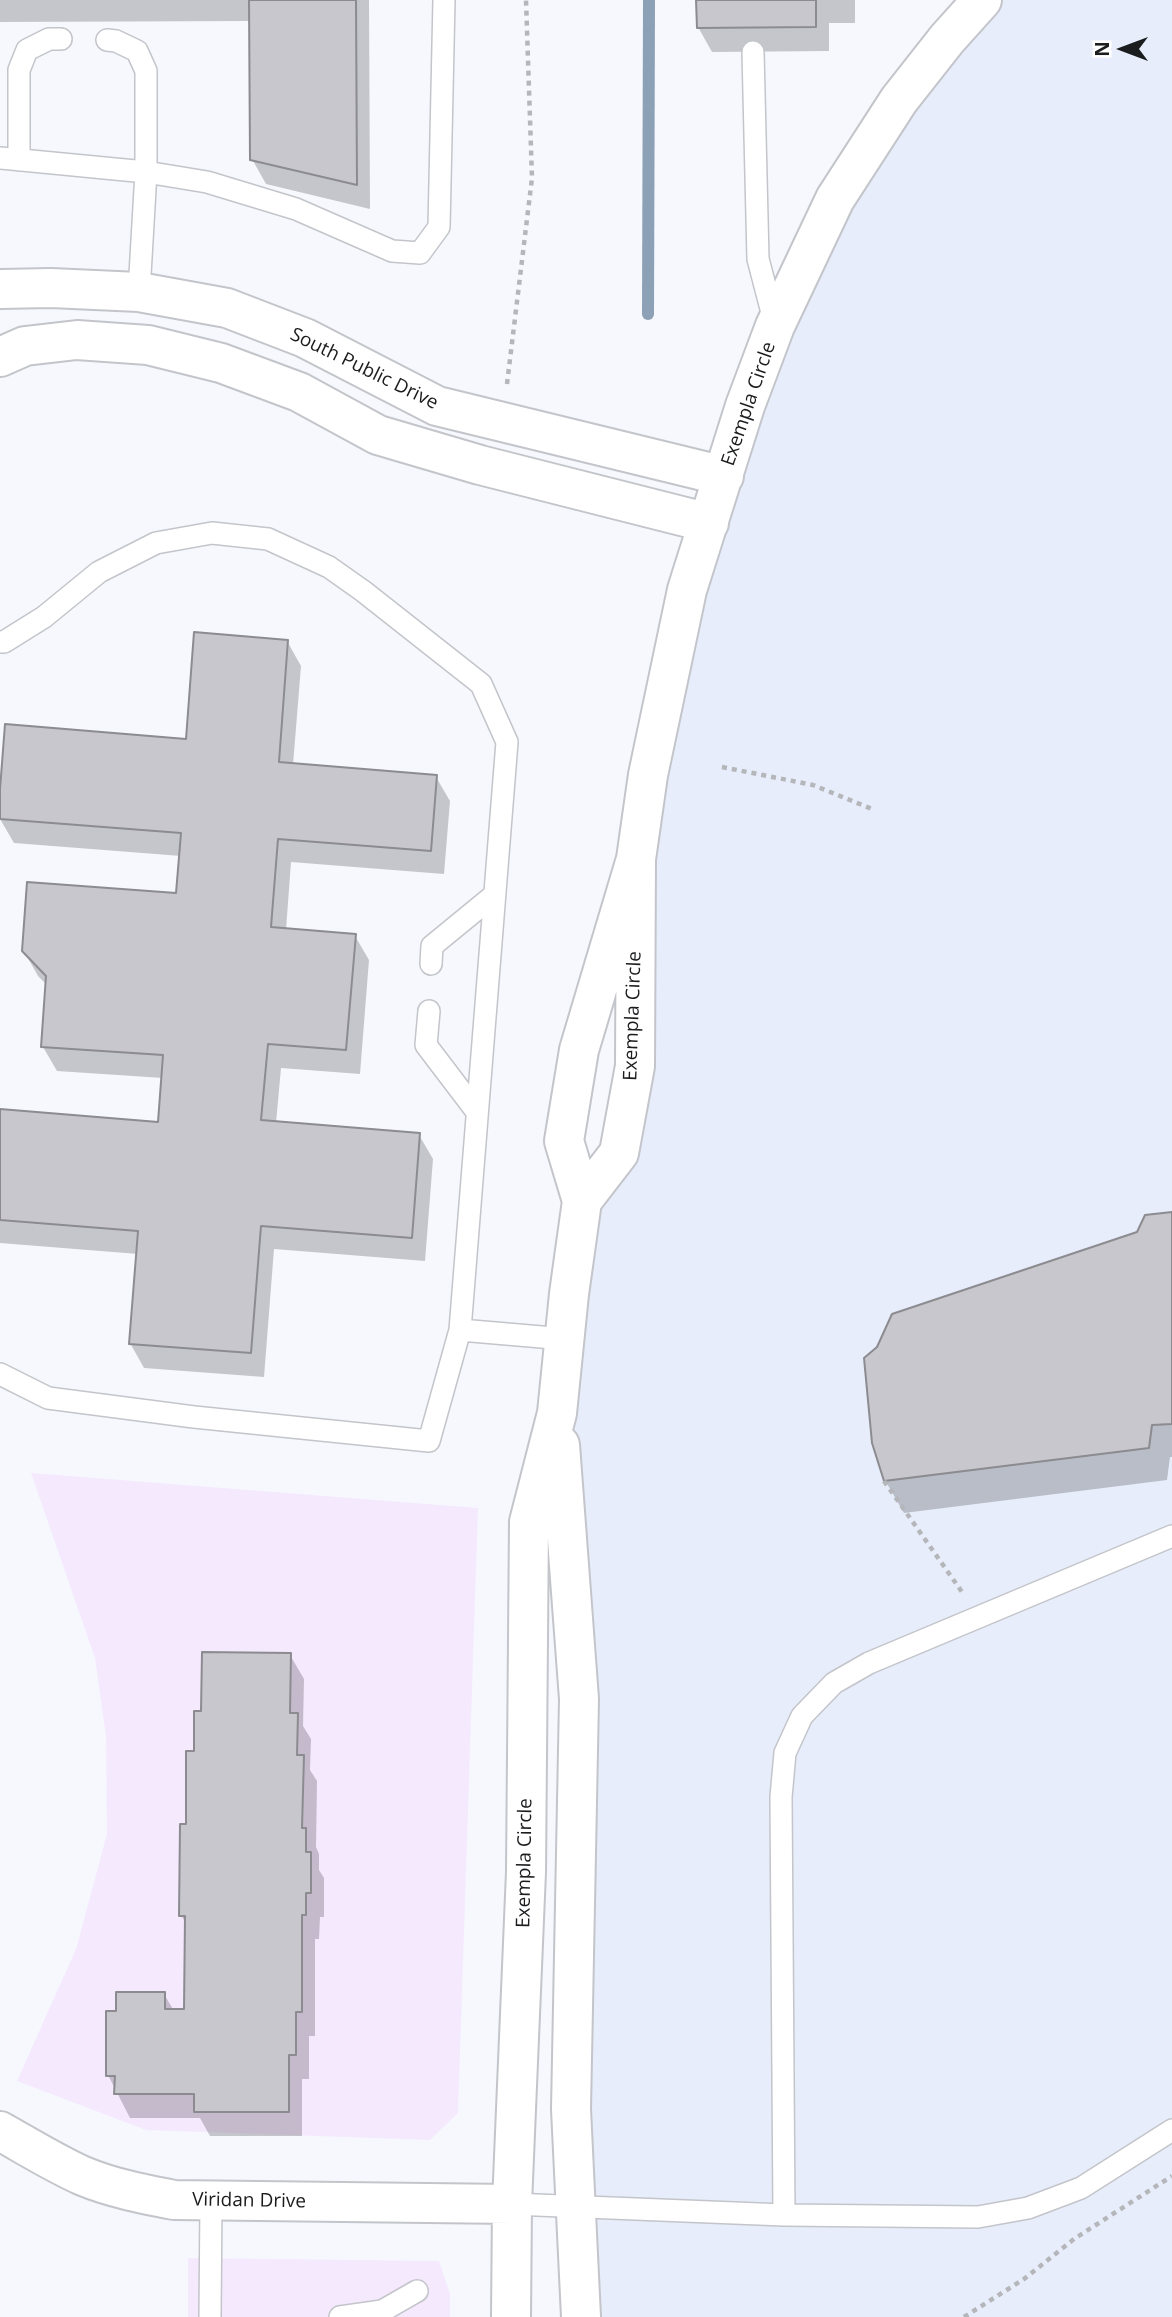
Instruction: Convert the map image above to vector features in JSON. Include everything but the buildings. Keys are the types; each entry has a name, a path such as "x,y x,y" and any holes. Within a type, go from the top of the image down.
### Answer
{"street":[{"name":"Exempla Circle","path":"582,1202 619,1153 635,1066 636,859 648,775 687,590 745,406 775,326 835,199 899,100 982,0"},
{"name":"South Public Drive","path":"0,289 51,288 139,292 227,308 305,338 437,406 724,476"},
{"path":"0,357 25,346 77,340 148,345 221,363 299,392 378,435 480,465 709,523"},
{"name":"Exempla Circle","path":"511,2317 512,2204 526,1872 529,1522 558,1413 582,1202 564,1141 579,1050 636,859"},
{"name":"Exempla Circle","path":"558,1413 579,1699 571,2109 581,2317"},
{"name":"Viridan Drive","path":"0,2131 86,2177 138,2193 174,2200 512,2204"}],"lane":[{"path":"61,39 49,39 27,50 19,70 9,159 146,172 207,182 296,209 392,251 420,253 439,227 444,0"},
{"path":"107,40 116,41 137,51 146,71 146,172 139,292"},
{"path":"753,52 758,258 775,326"},
{"path":"0,642 44,617 99,572 156,542 212,533 268,540 329,567 481,684 507,741 460,1331 429,1441 194,1417 48,1398 0,1374"},
{"path":"430,964 432,946 493,895"},
{"path":"429,1011 426,1045 477,1112"},
{"path":"460,1331 565,1339"},
{"path":"784,2216 781,1797 785,1753 802,1716 834,1683 869,1663 1172,1536"},
{"path":"512,2204 784,2216 978,2217 1028,2208 1081,2188 1172,2130"},
{"path":"210,2317 211,2200"},
{"path":"340,2317 382,2311 417,2291"}],"path":[{"path":"507,385 532,178 526,0"},
{"path":"722,766 813,785 872,809"},
{"path":"884,1481 979,1616"},
{"path":"964,2317 1024,2279 1074,2239 1172,2176"}],"shaded area":[{"path":"982,0 1172,0 1172,2317 581,2317 557,1413 582,1201 619,1153 636,859 775,326"},
{"path":"31,1473 478,1508 458,2113 430,2140 146,2130 17,2081 76,1949 107,1834 106,1736 95,1658"},
{"path":"188,2258 439,2261 450,2294 450,2317 188,2317"}],"waterway":[{"path":"648,314 649,0"}]}
